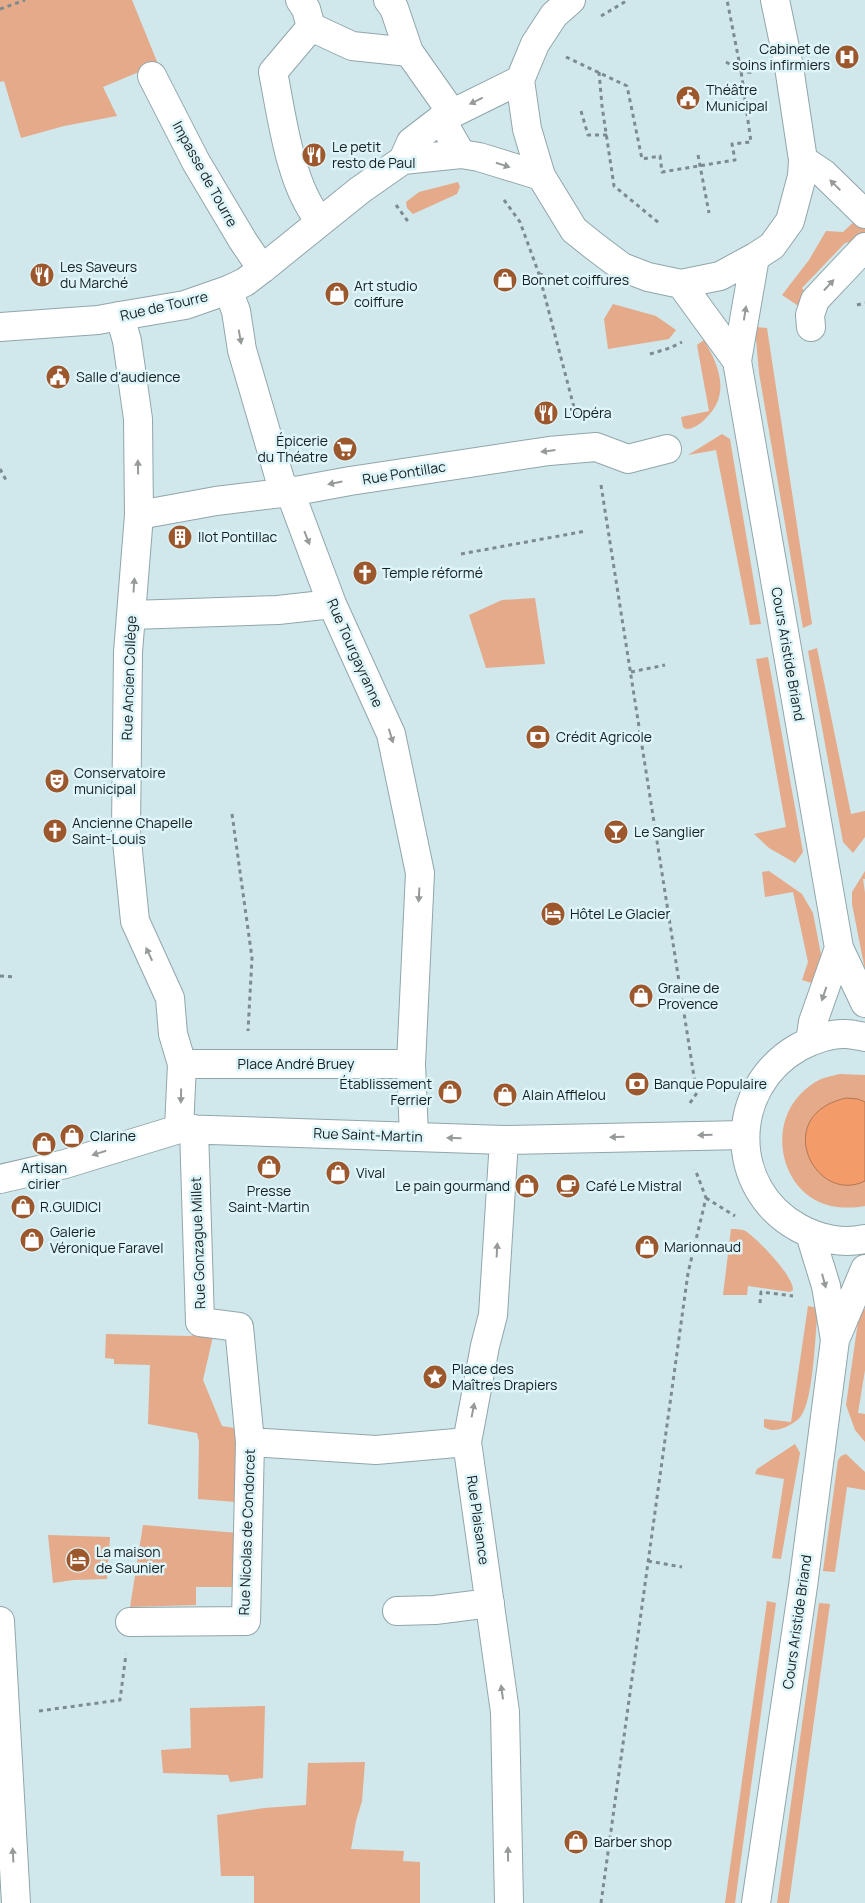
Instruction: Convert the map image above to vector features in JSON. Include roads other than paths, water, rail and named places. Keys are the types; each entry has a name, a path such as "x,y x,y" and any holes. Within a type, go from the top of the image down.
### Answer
{"street":[{"path":"300,0 306,9 311,27 352,46 409,52"},
{"path":"388,0 394,8 409,52 446,116 461,154"},
{"path":"571,0 554,16 535,44 520,80 527,129 541,176 574,230 594,246 622,267 648,277 681,284 720,276 755,257 772,246 790,221 802,176 803,160 789,67 775,0"},
{"path":"311,27 273,72 286,136 303,195 311,210 320,221"},
{"name":"Impasse de Tourre","path":"152,76 196,162 262,269"},
{"name":"Rue de Tourre","path":"404,160 410,142 446,116 520,80"},
{"name":"Rue de Tourre","path":"0,327 98,320 185,304 228,290 245,282 360,190 404,160 461,154 479,157 541,176"},
{"path":"803,160 824,174 865,214"},
{"path":"811,327 810,315 815,300 865,247"},
{"name":"Cours Aristide Briand","path":"755,257 737,361 840,948 865,1003"},
{"name":"Cours Aristide Briand","path":"681,284 737,361"},
{"name":"Rue Tourgayranne","path":"228,290 236,311 242,350 281,483 290,492 332,604 391,734 420,873 411,1064"},
{"name":"Rue Ancien Collège","path":"120,316 127,341 138,419 139,515 128,652 126,830 135,921 170,998 173,1034 182,1064"},
{"name":"Rue Pontillac","path":"139,515 216,501 290,492 530,454 596,447 628,459 667,449"},
{"path":"132,616 278,610 332,604"},
{"name":"Cours Aristide Briand","path":"810,1041 814,1022 840,948"},
{"path":"865,1037 844,1034 810,1041 786,1054 768,1072 754,1095 746,1120 744,1135 749,1169 759,1190 773,1208 784,1218 810,1234 833,1240 857,1241 865,1239"},
{"path":"182,1064 187,1129"},
{"name":"Place André Bruey","path":"182,1064 411,1064"},
{"path":"411,1064 414,1136"},
{"name":"Rue Saint-Martin","path":"0,1179 64,1164 187,1129 504,1140 744,1135"},
{"name":"Rue Gonzague Millet","path":"187,1129 200,1322 239,1327 250,1442"},
{"name":"Rue Plaisance","path":"504,1140 493,1315 485,1346 467,1442 505,1712 509,1903"},
{"name":"Cours Aristide Briand","path":"810,1234 826,1286 835,1340"},
{"name":"Cours Aristide Briand","path":"756,1903 803,1586 835,1340 865,1269"},
{"name":"Rue Nicolas de Condorcet","path":"130,1622 246,1621 250,1442 376,1450 467,1442"},
{"path":"396,1612 435,1610 490,1603"},
{"path":"0,1621 6,1717 5,1808 16,1903"}],"place":[{"name":"Cabinet de soins infirmiers","path":"847,57"},
{"name":"Théâtre Municipal","path":"688,98"},
{"name":"Le petit resto de Paul","path":"314,155"},
{"name":"Les Saveurs du Marché","path":"42,275"},
{"name":"Bonnet coiffures","path":"505,280"},
{"name":"Art studio coiffure","path":"337,294"},
{"name":"Salle d'audience","path":"58,377"},
{"name":"L'Opéra","path":"546,413"},
{"name":"Épicerie du Théatre","path":"345,449"},
{"name":"Ilot Pontillac","path":"180,537"},
{"name":"Temple réformé","path":"365,573"},
{"name":"Crédit Agricole","path":"538,737"},
{"name":"Conservatoire municipal","path":"57,781"},
{"name":"Ancienne Chapelle Saint-Louis","path":"55,831"},
{"name":"Le Sanglier","path":"616,832"},
{"name":"Hôtel Le Glacier","path":"553,914"},
{"name":"Graine de Provence","path":"641,996"},
{"name":"Banque Populaire","path":"637,1084"},
{"name":"Établissement Ferrier","path":"450,1092"},
{"name":"Alain Afflelou","path":"505,1095"},
{"name":"Clarine","path":"72,1136"},
{"name":"Artisan cirier","path":"44,1144"},
{"name":"Presse Saint-Martin","path":"269,1167"},
{"name":"Vival","path":"338,1173"},
{"name":"Le pain gourmand","path":"527,1186"},
{"name":"Café Le Mistral","path":"568,1186"},
{"name":"R.GUIDICI","path":"23,1207"},
{"name":"Galerie Véronique Faravel","path":"32,1240"},
{"name":"Marionnaud","path":"647,1247"},
{"name":"Place des Maîtres Drapiers","path":"435,1377"},
{"name":"La maison de Saunier","path":"78,1560"},
{"name":"Barber shop","path":"576,1842"}]}
